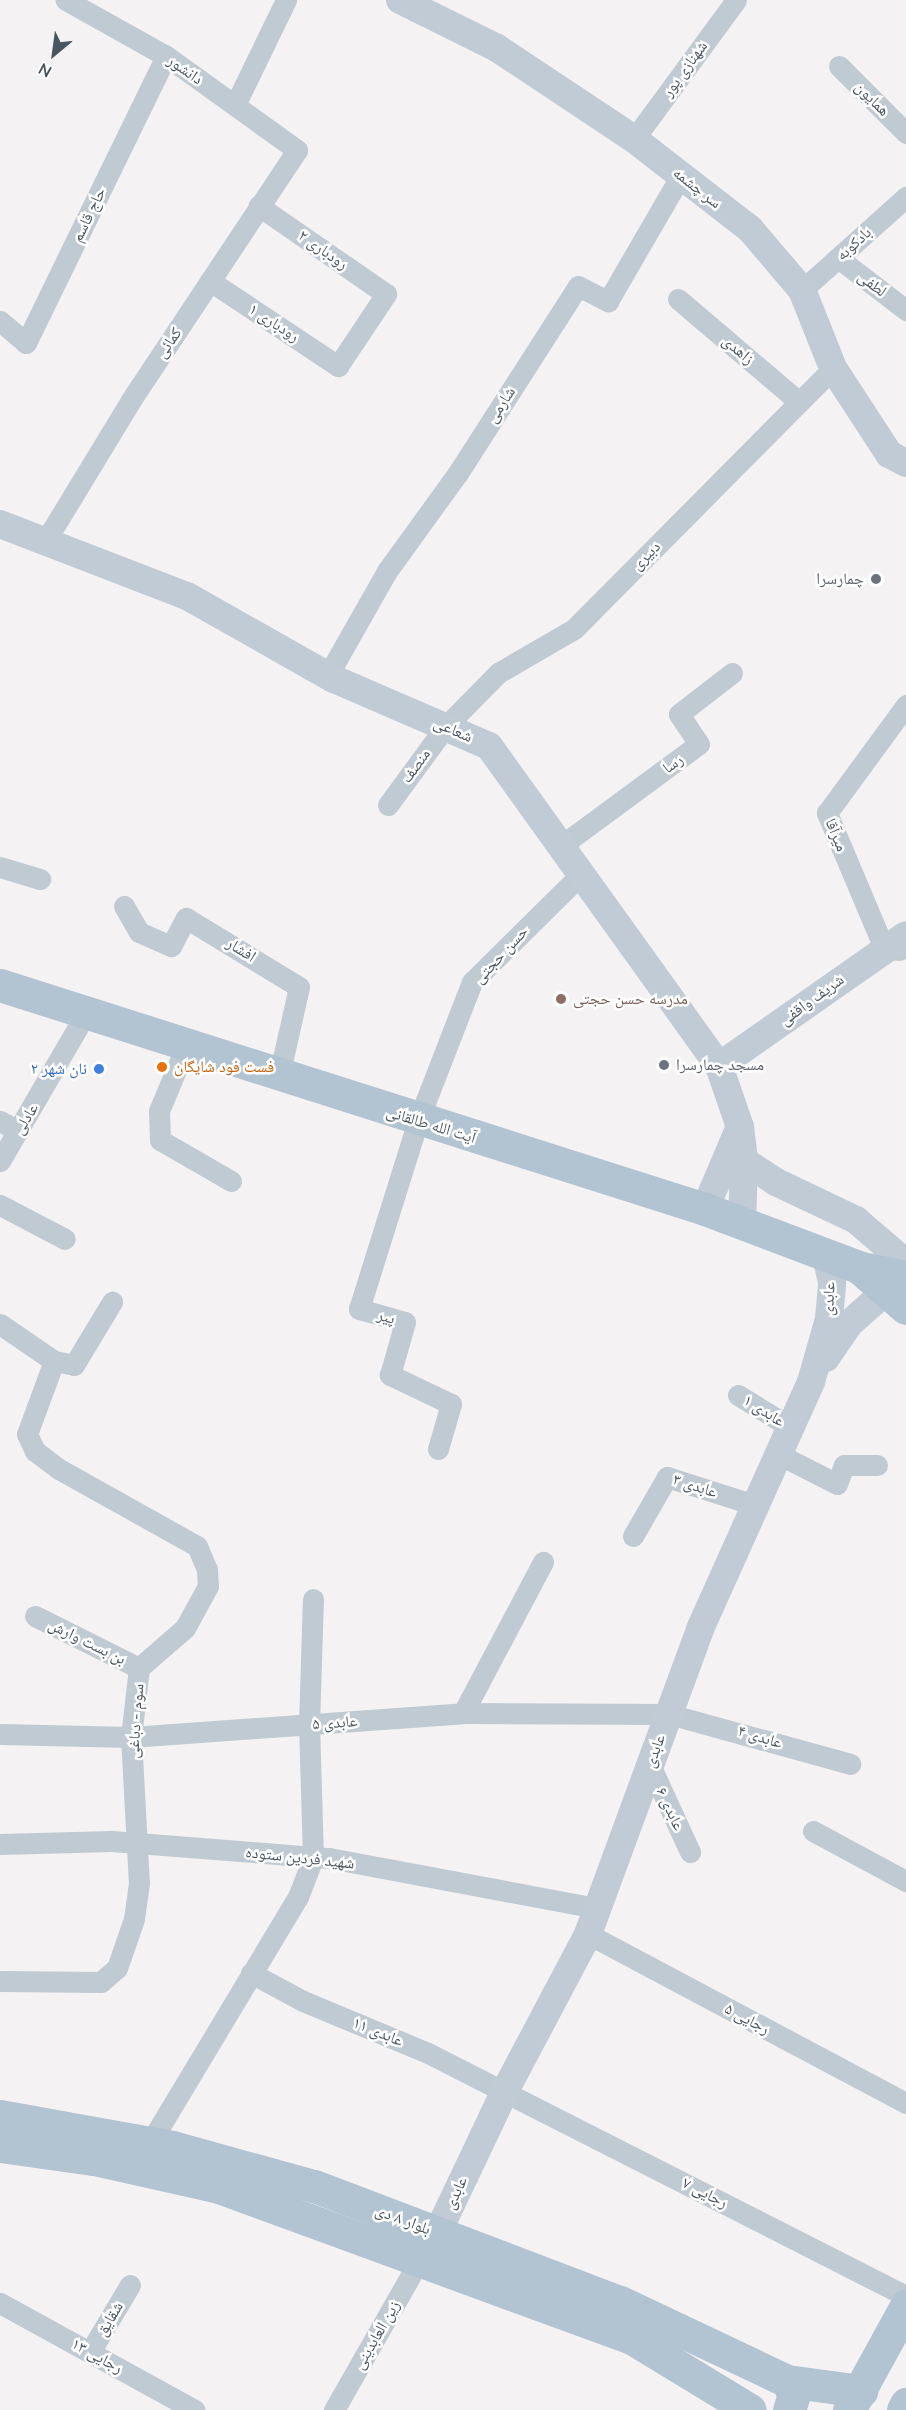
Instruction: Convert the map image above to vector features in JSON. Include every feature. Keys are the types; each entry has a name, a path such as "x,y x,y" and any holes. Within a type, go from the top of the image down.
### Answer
{"main road":[{"name":"آیت الله طالقانی","path":"0,986 418,1121 705,1209 861,1268 900,1292"},
{"name":"بلوار ۸ دی","path":"0,2116 150,2143 314,2186 429,2246 630,2337 750,2410"},
{"name":"بلوار ۸ دی","path":"0,2146 94,2159 219,2187 620,2302 788,2396 855,2401"},
{"path":"855,2401 906,2306"},
{"path":"903,2410 906,2404"}],"street":[{"name":"دانشور","path":"66,0 166,56 297,150"},
{"path":"234,105 286,0"},
{"name":"سر چشمه","path":"400,0 497,48 634,139 750,229 802,290 833,368 888,454 906,463"},
{"name":"شهنازی پور","path":"634,139 736,0"},
{"name":"حاج قاسم","path":"0,321 26,343 166,56"},
{"name":"همایون","path":"839,66 906,133"},
{"name":"کمائی","path":"46,540 131,400 297,150"},
{"name":"شارمی","path":"328,675 387,571 458,473 578,286 609,301 681,175"},
{"name":"بادکوبه","path":"802,290 906,197"},
{"name":"رودباری ۲","path":"260,206 386,294 338,366"},
{"name":"لطفی","path":"838,258 906,310"},
{"name":"رودباری ۱","path":"210,281 338,366"},
{"name":"زاهدی","path":"678,299 799,402"},
{"name":"دبیری","path":"445,727 498,674 574,629 833,368"},
{"name":"شعاعی","path":"0,524 187,596 328,675 489,746 562,844 720,1066 740,1127 744,1161 742,1223"},
{"name":"رسا","path":"562,844 699,744 679,714 732,673"},
{"name":"میرآقا","path":"898,944 827,813 906,705"},
{"name":"منصف","path":"388,805 445,727"},
{"path":"0,867 40,879"},
{"name":"حسن حجتی","path":"418,1121 472,982 582,873"},
{"name":"افشار","path":"123,906 139,932 171,946 186,918 299,987 279,1076"},
{"name":"شریف واقفی","path":"720,1066 898,944"},
{"name":"عادلی","path":"0,1161 86,1014"},
{"path":"186,1046 159,1112 160,1140 231,1181"},
{"path":"0,1121 19,1131"},
{"name":"پیر","path":"418,1121 359,1309 405,1322 390,1375 451,1404 438,1449"},
{"path":"705,1209 740,1127"},
{"path":"744,1161 777,1182 856,1220 906,1263"},
{"path":"0,1205 64,1239"},
{"name":"عابدی","path":"429,2246 505,2091 588,1934 700,1629 811,1383 829,1319 832,1282 826,1255"},
{"path":"811,1383 849,1324 900,1292"},
{"path":"0,1324 54,1361 74,1365 112,1302"},
{"name":"سوم - دباغی","path":"0,1981 101,1982 110,1978 128,1944 139,1883 131,1737 139,1668 185,1628 207,1586 207,1569 197,1546 59,1468 35,1451 27,1434 54,1361"},
{"name":"عابدی ۱","path":"738,1395 790,1427"},
{"path":"778,1454 837,1484 844,1465 877,1465"},
{"name":"عابدی ۳","path":"633,1536 667,1476 755,1505"},
{"path":"464,1713 543,1562"},
{"path":"150,2143 297,1897 313,1858 309,1725 313,1599"},
{"name":"بن بست وارش","path":"35,1616 139,1668"},
{"name":"عابدی ۵","path":"0,1734 131,1737 464,1713 669,1714"},
{"name":"عابدی ۴","path":"669,1714 850,1764"},
{"name":"عابدی ۶","path":"650,1766 690,1852"},
{"path":"813,1831 906,1881"},
{"name":"شهید فردین ستوده","path":"0,1844 137,1842 329,1858 597,1908"},
{"name":"رجایی ۵","path":"588,1934 906,2103"},
{"name":"عابدی ۱۱","path":"251,1973 303,2001 428,2053 505,2091"},
{"name":"رجایی ۷","path":"505,2091 906,2296"},
{"name":"زین العابدینی","path":"334,2410 429,2246"},
{"name":"شقایق","path":"90,2352 130,2285"},
{"name":"رجایی ۱۳","path":"0,2303 195,2410"}],"place":[{"name":"چمارسرا","path":"876,579"},
{"name":"مدرسه حسن حجتی","path":"561,999"},
{"name":"مسجد چمارسرا","path":"664,1065"},
{"name":"فست فود شایگان","path":"162,1067"},
{"name":"نان شهر ۲","path":"99,1069"}]}
